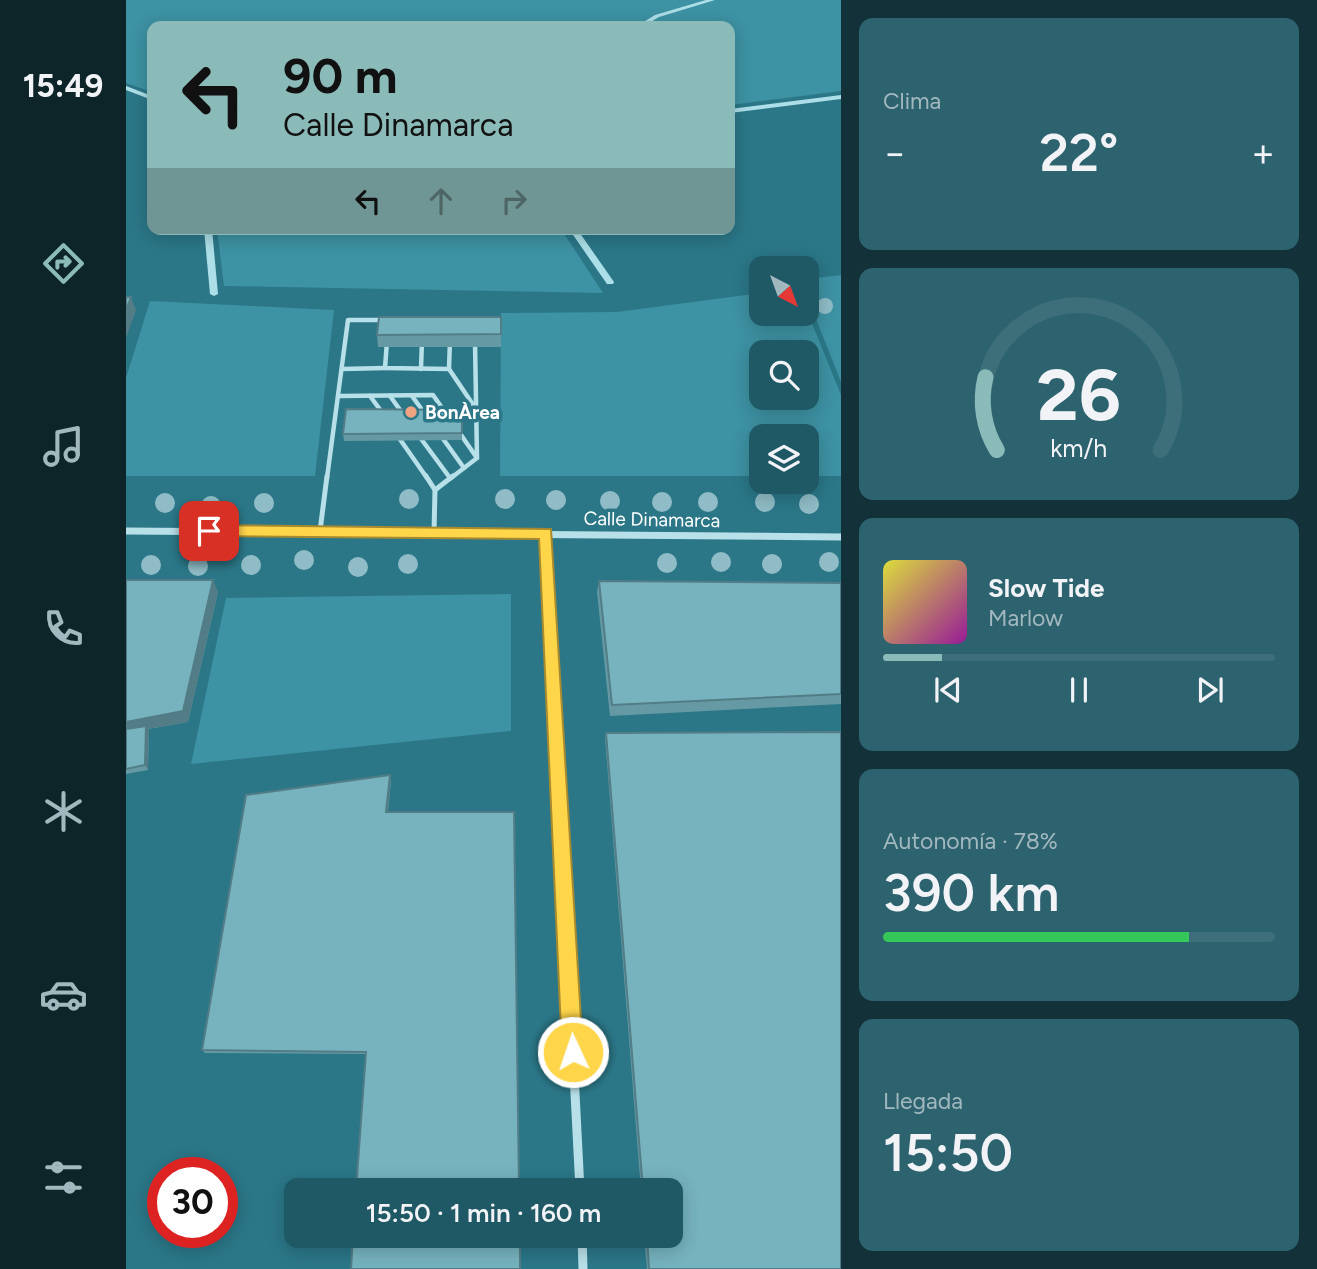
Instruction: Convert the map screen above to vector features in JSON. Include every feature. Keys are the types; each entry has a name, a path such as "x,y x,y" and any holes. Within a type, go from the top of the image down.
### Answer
{"street":[{"name":"Calle Dinamarca","path":"126,531 841,537"},
{"path":"546,533 579,1178"},
{"path":"582,1248 583,1269"}],"lane":[{"path":"320,531 348,320 388,320"},
{"path":"385,368 387,332"},
{"path":"421,369 422,333"},
{"path":"450,333 449,369 476,409"},
{"path":"475,335 477,458"},
{"path":"342,369 449,369"},
{"path":"340,396 433,395 448,416"},
{"path":"370,396 385,417"},
{"path":"390,396 405,417"},
{"path":"412,396 427,416"},
{"path":"455,426 477,458"},
{"path":"392,427 435,490 433,532"},
{"path":"412,427 450,478"},
{"path":"434,427 464,468"},
{"path":"435,490 477,458"}],"shaded area":[{"path":"126,0 841,0 841,91 735,104 735,21 147,21 147,90 126,83"},
{"path":"218,235 565,235 603,293 224,286"},
{"path":"841,275 841,382 819,326 819,278"},
{"path":"749,295 749,326 813,326 819,340 749,340 749,410 819,410 819,341 841,395 841,476 819,476 819,424 749,424 749,476 500,476 501,313 617,312"},
{"path":"150,301 334,310 315,476 126,476 126,378"},
{"path":"511,594 511,731 191,764 226,598"}],"building":[{"path":"126,297 131,297 126,311"},
{"path":"379,317 501,317 501,334 377,335"},
{"path":"346,409 462,410 462,433 343,434"},
{"path":"126,580 213,580 183,711 126,722"},
{"path":"599,581 841,583 841,694 612,705"},
{"path":"146,726 145,765 126,769 126,729"},
{"path":"841,732 841,1269 649,1269 648,1248 683,1248 683,1178 642,1178 606,733"},
{"path":"390,775 386,812 514,812 519,1178 357,1178 366,1052 202,1050 246,795"},
{"path":"352,1248 520,1248 520,1269 351,1269"}],"waterway":[{"path":"648,21 712,0"},
{"path":"126,88 147,96"},
{"path":"735,110 841,97"},
{"path":"209,235 214,294"},
{"path":"577,235 610,282"}],"place":[{"name":"BonÀrea","path":"411,412"}],"route":[{"path":"209,531 546,533 573,1052"}]}
